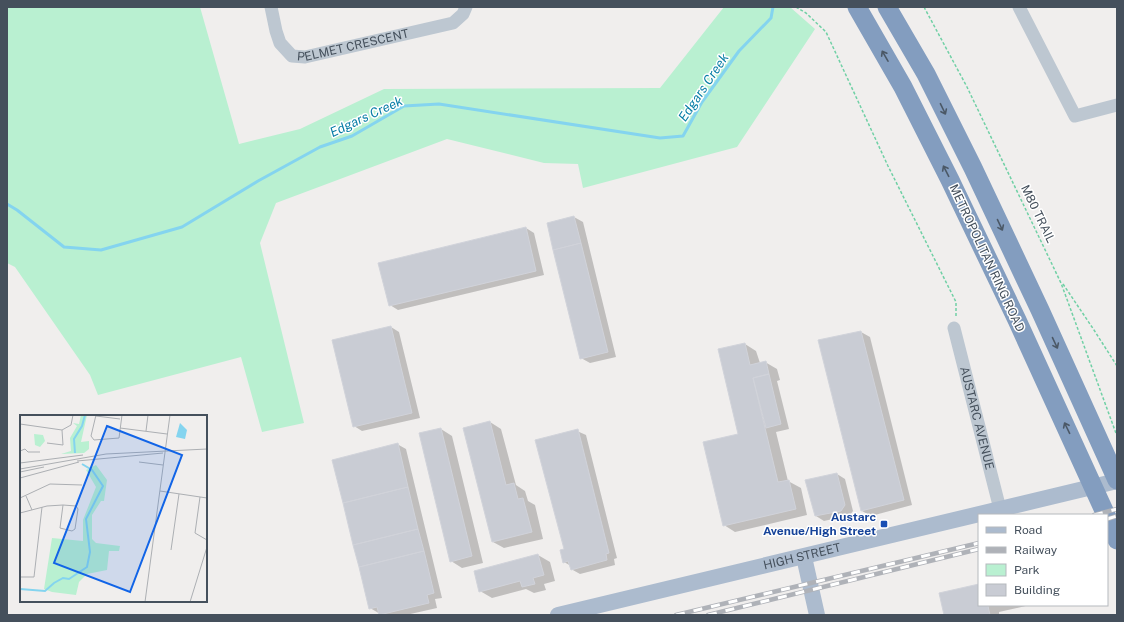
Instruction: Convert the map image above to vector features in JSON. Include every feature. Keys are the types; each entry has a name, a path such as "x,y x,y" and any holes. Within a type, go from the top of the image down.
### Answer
{"highway":[{"name":"METROPOLITAN RING ROAD","path":"857,7 903,87 950,180 1084,463 1106,514"},
{"name":"METROPOLITAN RING ROAD","path":"887,7 926,74 996,216 1117,481"},
{"path":"897,7 926,74"}],"main road":[{"name":"HIGH STREET","path":"980,514 1117,481"},
{"name":"HIGH STREET","path":"558,615 978,514"},
{"path":"804,557 817,615"}],"street":[{"name":"PELMET CRESCENT","path":"271,7 280,43 292,56 306,57 453,24 465,11"},
{"path":"1019,7 1075,116 1117,105"},
{"name":"AUSTARC AVENUE","path":"954,328 1000,509"}],"path":[{"path":"796,7 806,13 826,32 888,166 956,302 954,328"},
{"name":"M80 TRAIL","path":"924,7 967,86 1061,283 1117,436"},
{"path":"1061,283 1117,366"}],"green space":[{"path":"7,7 200,7 239,144 300,129 384,89 660,88 724,7 790,7 815,29 737,147 583,188 578,164 544,163 447,139 276,203 260,243 304,423 262,432 241,357 98,395 90,375 15,267 7,263"}],"building":[{"path":"574,216 581,243 553,250 547,223"},
{"path":"526,227 536,271 389,306 378,263"},
{"path":"581,243 608,352 580,359 553,250"},
{"path":"391,326 412,413 353,427 332,340"},
{"path":"861,331 904,500 861,511 818,340"},
{"path":"745,343 750,365 766,361 769,374 753,378 778,482 789,480 796,509 723,526 703,442 738,434 718,349"},
{"path":"769,374 781,424 766,428 753,378"},
{"path":"490,421 506,485 514,483 518,499 523,498 532,532 492,542 463,428"},
{"path":"441,428 472,556 450,562 419,433"},
{"path":"578,429 609,553 606,554 607,560 571,570 568,561 563,563 560,550 564,549 535,440"},
{"path":"398,443 408,487 343,503 332,460"},
{"path":"837,473 845,505 841,511 815,516 805,480"},
{"path":"408,487 418,529 353,545 343,503"},
{"path":"418,529 424,551 359,567 353,545"},
{"path":"424,551 434,593 427,595 429,603 379,615 377,607 369,609 359,567"},
{"path":"538,554 544,575 533,578 535,584 522,587 520,581 479,592 474,571"},
{"path":"978,584 978,606 988,606 990,615 944,615 939,593"}],"waterway":[{"name":"Edgars Creek","path":"7,204 17,210 64,247 101,250 182,227 258,181 320,147 352,136 404,106 439,104 660,138 683,136 702,102 739,51 771,18 773,7"}],"railway":[{"path":"1098,514 1117,509"},
{"path":"1108,519 1117,516"},
{"path":"676,615 978,543"},
{"path":"708,615 978,549"}],"place":[{"name":"Austarc Avenue/High Street","path":"884,524"}]}
